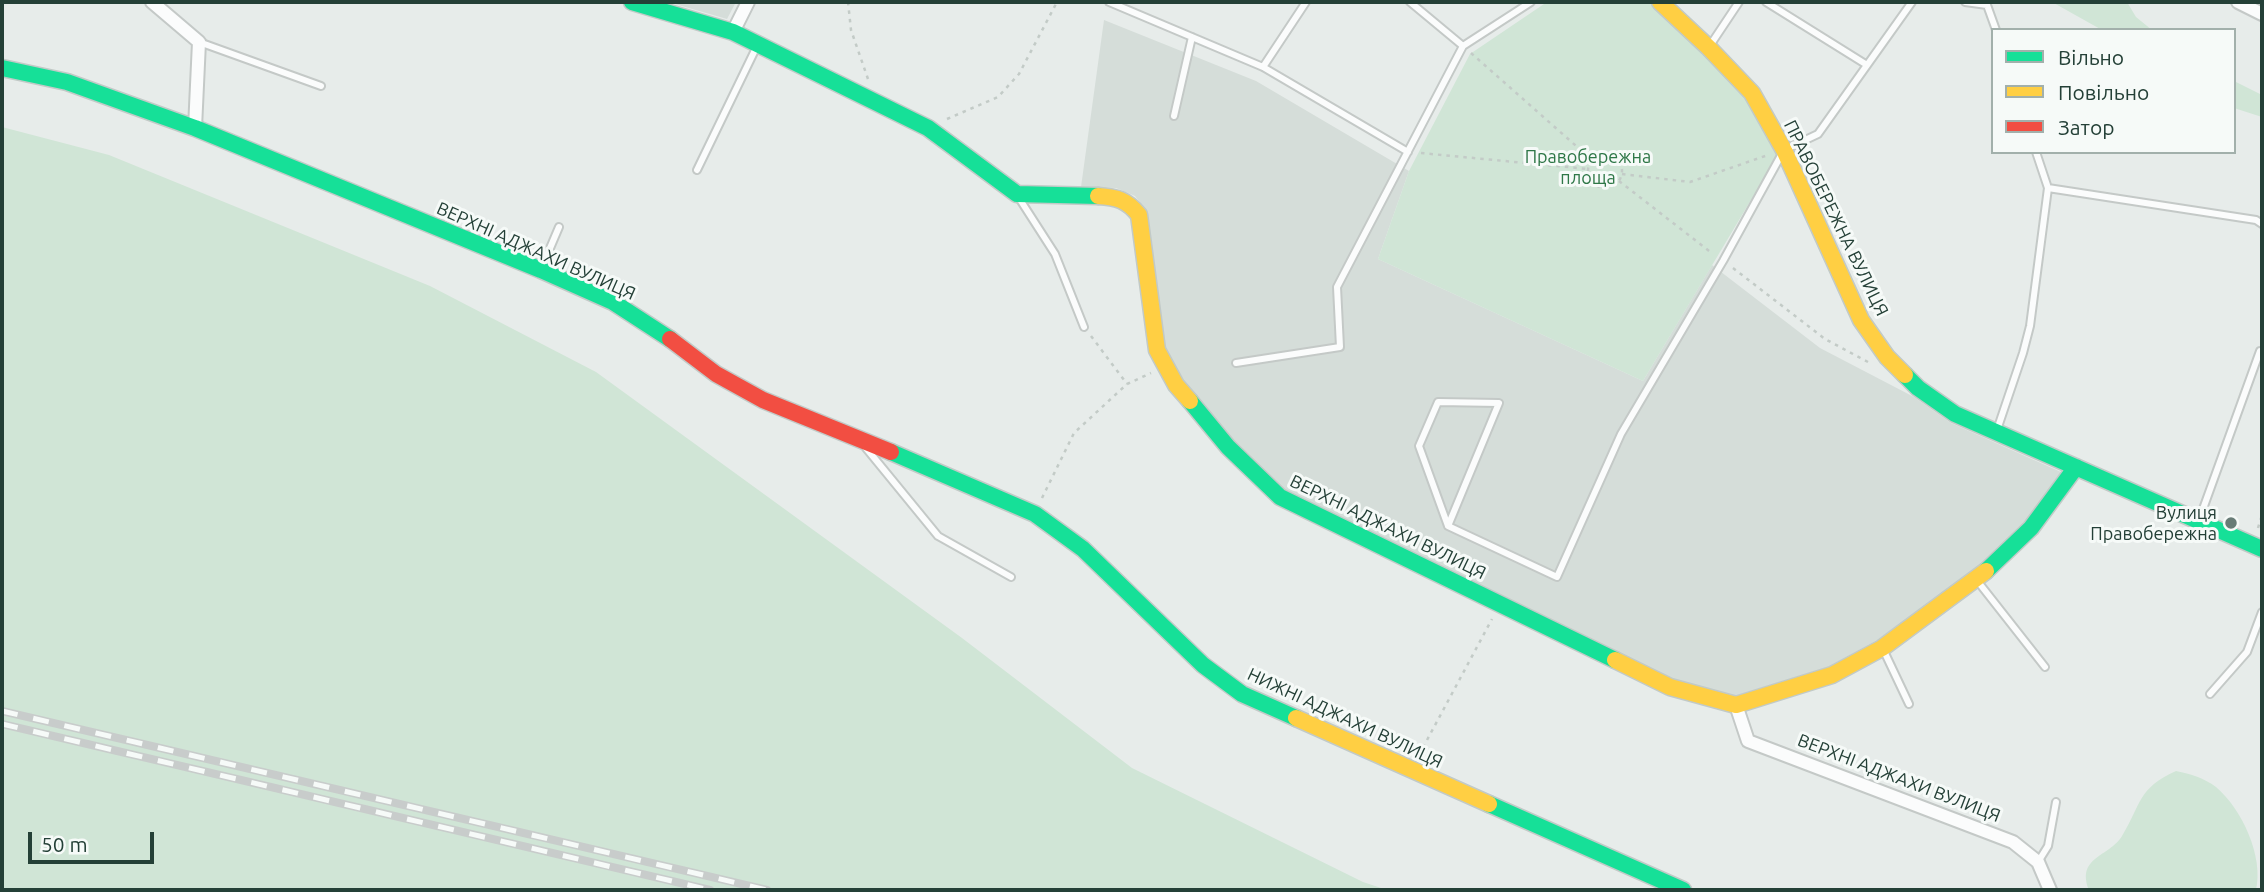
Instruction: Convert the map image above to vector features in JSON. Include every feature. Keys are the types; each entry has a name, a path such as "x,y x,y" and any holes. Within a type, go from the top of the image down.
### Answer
{"street":[{"path":"152,2 199,42 195,128"},
{"path":"632,2 733,32 928,128 1017,194"},
{"path":"733,32 748,2"},
{"name":"ПРАВОБЕРЕЖНА ВУЛИЦЯ","path":"1660,2 1752,93 1784,150 1861,320 1887,357 1928,395 1955,414 2262,549"},
{"path":"2238,2 2262,14"},
{"name":"ВЕРХНІ АДЖАХИ ВУЛИЦЯ","path":"2,68 66,82 195,128 541,270 613,302 659,331 716,374 763,400 1035,514"},
{"name":"ВЕРХНІ АДЖАХИ ВУЛИЦЯ","path":"1017,194 1114,197 1129,203 1139,215 1157,350 1165,367 1176,385 1228,447 1280,497 1670,687 1735,705 1748,741 2013,842 2038,862 2050,890"},
{"path":"1735,705 1832,676 1882,648 1977,580 2031,528 2076,467"},
{"name":"НИЖНІ АДЖАХИ ВУЛИЦЯ","path":"1035,514 1083,549 1203,665 1242,694 1683,890"}],"lane":[{"path":"1109,2 1263,67 1408,152"},
{"path":"1263,67 1306,2"},
{"path":"1410,2 1463,46"},
{"path":"1236,363 1340,347 1337,287 1463,46 1531,2"},
{"path":"1708,47 1739,2"},
{"path":"1766,2 1867,65"},
{"path":"1448,526 1499,403 1438,401 1419,446 1448,526 1557,577 1621,434 1723,261 1784,150 1818,134 1912,2"},
{"path":"1965,2 1987,5 1995,28"},
{"path":"1174,116 1192,37"},
{"path":"199,42 321,86"},
{"path":"697,170 758,44"},
{"path":"1996,432 2023,353 2029,326 2049,188 2037,154"},
{"path":"2049,188 2256,220 2262,224"},
{"path":"1017,194 1055,254 1084,327"},
{"path":"541,270 559,227"},
{"path":"2199,521 2262,351"},
{"path":"860,441 938,537 1011,577"},
{"path":"1977,580 2045,667"},
{"path":"2210,694 2247,652 2262,612"},
{"path":"1882,648 1909,704"},
{"path":"2038,862 2048,846 2056,802"}],"path":[{"path":"848,2 851,30 858,55 879,104"},
{"path":"928,128 998,97 1019,74 1057,2"},
{"path":"1463,46 1592,160"},
{"path":"1622,174 1690,182 1784,150"},
{"path":"1408,152 1588,169"},
{"path":"1609,154 1620,162 1622,174 1619,181 1602,188 1592,181 1588,169 1592,160 1609,154"},
{"path":"1619,181 1825,339 1872,364"},
{"path":"1084,327 1127,384"},
{"path":"1045,493 1073,433 1127,384 1165,367"},
{"path":"1411,771 1500,605"}],"shaded area":[{"path":"668,2 736,2 727,19"},
{"path":"1104,20 1256,81 1409,171 1378,259 1643,381 1712,265 1820,348 1914,397 1951,423 2061,472 2025,522 1971,573 1877,640 1828,667 1735,696 1673,679 1285,490 1234,441 1183,380 1165,347 1147,212 1135,196 1116,188 1081,187"}],"green space":[{"name":"Правобережна площа","path":"1547,2 1660,2 1708,49 1782,148 1643,381 1378,259 1409,171 1470,54"},
{"path":"2052,2 2127,2 2136,17 2150,28 2098,28"},
{"path":"2236,82 2262,95 2262,117 2236,109"},
{"path":"2,127 109,155 430,286 596,372 962,638 1132,768 1363,882 1387,890 2,890"},
{"path":"2176,771 2211,784 2226,796 2249,834 2254,849 2258,877 2256,890 2089,890 2086,879 2090,864 2122,836 2147,791"}],"railway":[{"path":"2,711 767,890"},
{"path":"2,724 710,890"}],"traffic: fast":[{"path":"632,2 733,32 928,128 1017,194 1098,196"},
{"path":"2,68 67,82 195,128 541,270 613,302 670,339"},
{"path":"1905,375 1918,388 1955,414 2262,549"},
{"path":"1190,401 1228,447 1280,497 1615,660"},
{"path":"891,452 1035,514 1083,549 1203,665 1242,694 1296,718"},
{"path":"1986,571 2031,528 2076,467"},
{"path":"1489,804 1683,890"}],"traffic: slow":[{"path":"1660,2 1752,93 1784,150 1861,320 1887,357 1905,375"},
{"path":"1098,196 1121,200 1139,215 1157,350 1176,385 1190,401"},
{"path":"1615,660 1670,687 1736,705 1832,675 1882,648 1986,571"},
{"path":"1296,718 1489,804"}],"traffic: jam":[{"path":"670,339 716,374 763,400 891,452"}],"place":[{"name":"Вулиця Правобережна","path":"2231,523"}]}
